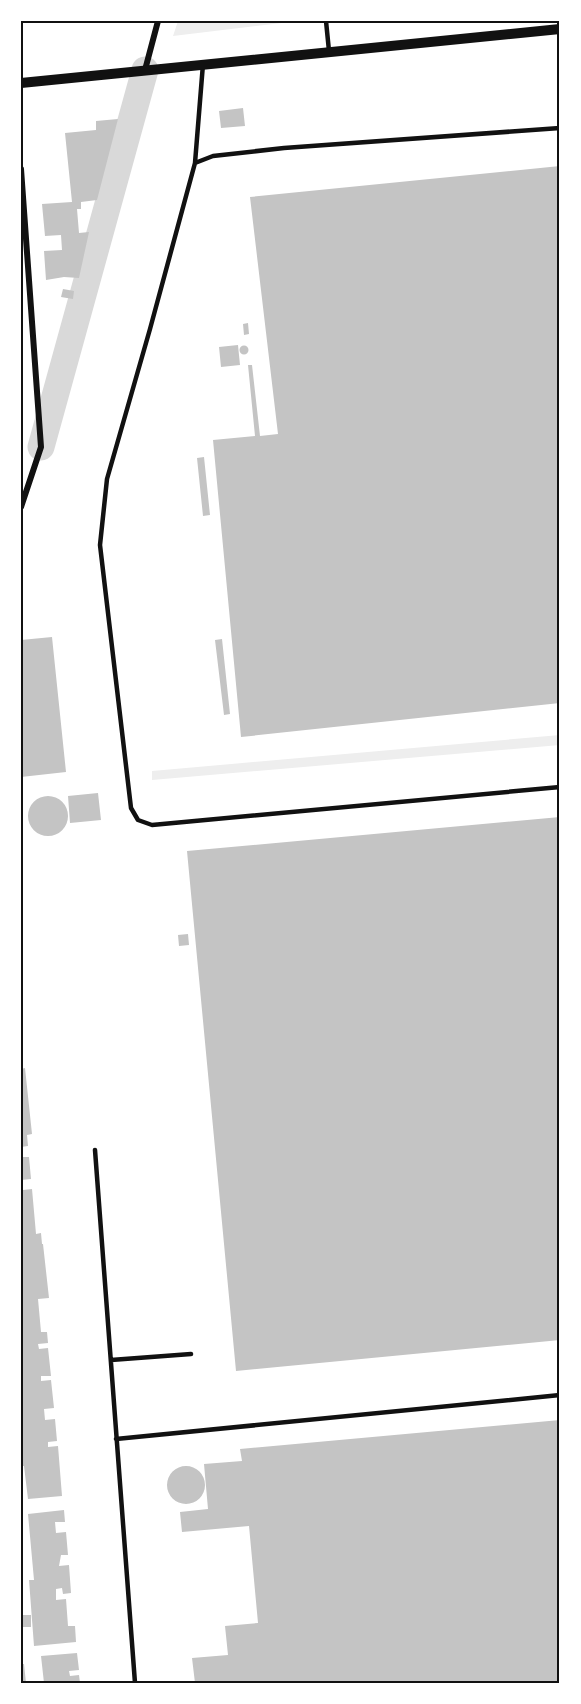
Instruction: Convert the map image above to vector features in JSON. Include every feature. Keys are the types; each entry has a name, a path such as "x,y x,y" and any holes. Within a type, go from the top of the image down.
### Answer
{"street":[{"path":"145,70 158,21"},
{"path":"21,83 560,29"},
{"path":"21,169 41,447 21,507"}],"lane":[{"path":"326,21 328,52"},
{"path":"203,64 195,163 106,479 100,545 131,808 138,820 152,825 560,788"},
{"path":"195,163 213,156 284,148 560,128"},
{"path":"95,1150 135,1683"},
{"path":"111,1360 191,1354"},
{"path":"116,1439 560,1395"}],"shaded area":[{"path":"178,21 299,21 173,36"},
{"path":"560,735 560,745 152,780 152,771"}],"building":[{"path":"243,108 245,126 221,128 219,111"},
{"path":"118,119 97,200 81,202 81,209 77,209 79,233 89,232 79,278 64,277 46,280 44,251 62,250 61,235 45,236 42,204 72,202 65,133 96,130 96,121"},
{"path":"560,166 560,703 241,737 213,440 255,436 248,365 252,365 260,436 278,434 250,197"},
{"path":"63,289 74,291 73,299 61,297"},
{"path":"248,323 249,334 244,335 243,324"},
{"path":"238,345 240,365 221,367 219,347"},
{"path":"244,346 248,350 244,354 240,350"},
{"path":"204,457 210,515 203,516 197,458"},
{"path":"52,637 66,772 21,777 21,640"},
{"path":"222,639 230,714 224,715 215,640"},
{"path":"98,793 101,820 70,823 68,796"},
{"path":"48,796 62,802 68,816 62,830 48,836 34,830 28,816 34,802"},
{"path":"560,817 560,1340 236,1371 187,851"},
{"path":"188,934 189,945 179,946 178,935"},
{"path":"25,1068 32,1134 27,1135 28,1146 21,1147 21,1069"},
{"path":"21,1157 29,1157 31,1179 21,1180"},
{"path":"21,1185 23,1190 32,1189 36,1234 41,1233 43,1244 49,1298 38,1299 41,1332 47,1332 48,1343 38,1344 39,1349 48,1348 51,1376 41,1376 41,1381 51,1380 54,1408 44,1409 45,1420 55,1419 57,1441 48,1442 48,1447 58,1446 62,1496 28,1499 24,1466 21,1466 21,1451 23,1451 21,1434"},
{"path":"560,1420 560,1683 195,1683 192,1658 228,1655 225,1626 258,1623 249,1526 182,1532 180,1512 208,1509 204,1464 242,1461 240,1449"},
{"path":"186,1466 199,1472 205,1485 199,1498 186,1504 173,1498 167,1485 173,1472"},
{"path":"64,1510 65,1522 55,1522 56,1533 66,1532 68,1555 61,1555 59,1566 69,1565 71,1593 63,1594 62,1588 56,1589 56,1600 66,1599 68,1626 75,1626 76,1642 34,1646 29,1580 34,1580 28,1514"},
{"path":"22,1615 31,1615 31,1627 22,1627"},
{"path":"77,1653 79,1670 69,1671 70,1676 79,1675 80,1683 44,1683 41,1656"},
{"path":"21,1664 24,1664 26,1683 21,1683"}],"waterway":[{"path":"41,447 145,70"}]}
